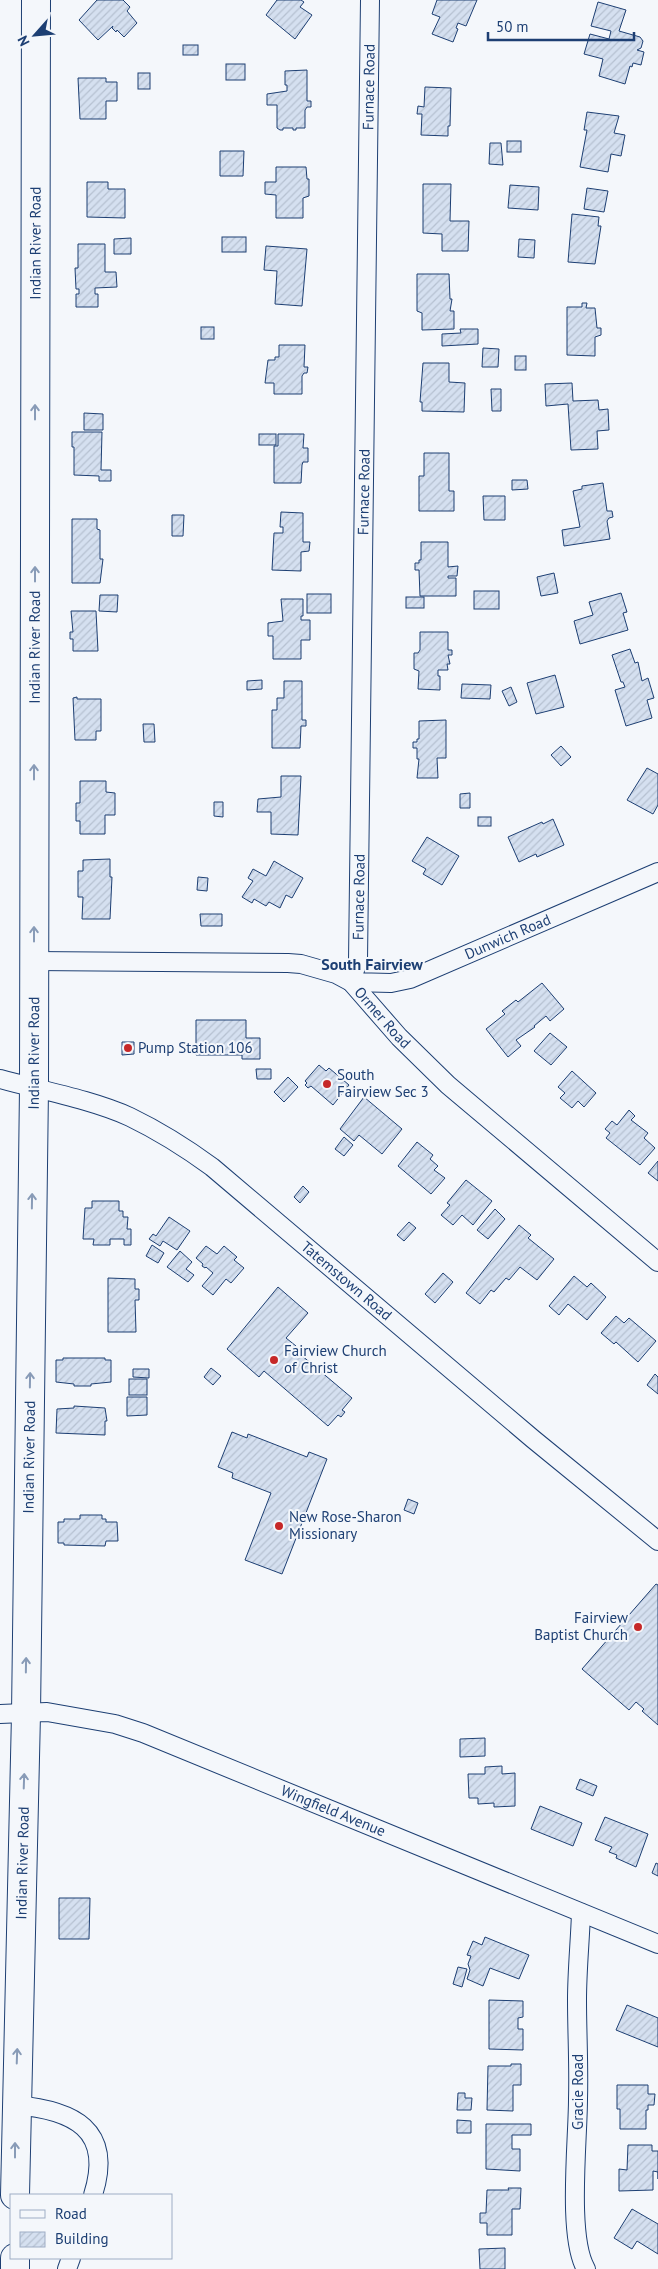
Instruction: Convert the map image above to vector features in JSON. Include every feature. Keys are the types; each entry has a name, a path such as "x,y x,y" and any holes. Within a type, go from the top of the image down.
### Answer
{"main road":[{"name":"Indian River Road","path":"15,2194 13,1714 34,1088 36,0"}],"street":[{"name":"Furnace Road","path":"351,982 358,961 370,0"},
{"name":"Dunwich Road","path":"351,982 391,983 410,979 658,872"},
{"name":"Ormer Road","path":"34,961 301,964 336,974 351,982 399,1038 448,1085 658,1262"},
{"name":"Tatemstown Road","path":"0,1079 129,1117 186,1148 212,1167 533,1440 658,1541"},
{"name":"Wingfield Avenue","path":"13,1714 47,1712 84,1717 143,1733 658,1944"},
{"name":"Gracie Road","path":"581,1913 577,1999 578,2100 576,2193 577,2241 582,2262 586,2269"},
{"path":"16,2105 51,2110 80,2122 93,2135 98,2153 98,2181 93,2194"}],"building":[{"path":"97,0 123,0 130,7 127,11 137,23 124,37 112,28 113,26 98,40 79,20"},
{"path":"277,0 301,0 304,2 300,7 312,15 295,39 266,15"},
{"path":"437,0 477,0 466,26 458,23 456,28 458,29 453,42 432,34 440,17 432,14"},
{"path":"598,2 626,10 619,31 640,37 643,41 641,48 637,50 644,52 641,65 633,63 632,67 630,66 625,84 599,76 603,59 584,54 590,34 609,39 611,31 591,26"},
{"path":"183,45 198,45 198,55 183,55"},
{"path":"226,64 245,64 245,80 226,80"},
{"path":"307,70 307,101 311,101 311,107 307,107 305,110 305,128 293,130 293,128 283,128 283,130 280,130 277,128 277,105 267,105 267,94 287,91 285,71"},
{"path":"138,73 150,73 150,89 138,89"},
{"path":"78,78 106,78 106,82 117,82 117,101 106,101 106,119 80,119"},
{"path":"425,87 451,88 448,136 421,135 422,114 417,114 418,106 424,107"},
{"path":"587,112 619,116 614,133 625,135 621,156 611,154 608,172 580,167 587,130 584,130"},
{"path":"507,141 521,141 521,152 507,152"},
{"path":"490,143 501,143 503,165 489,164"},
{"path":"220,151 244,151 243,176 220,176"},
{"path":"276,167 306,167 307,179 309,179 309,196 303,198 303,218 276,218 276,195 265,194 265,182 276,182"},
{"path":"87,182 108,182 108,189 125,189 125,218 87,217"},
{"path":"423,184 451,184 450,221 469,221 468,251 442,251 442,234 423,233"},
{"path":"510,185 539,187 538,210 508,208"},
{"path":"587,188 608,191 604,212 584,209"},
{"path":"572,214 599,217 598,226 601,226 595,264 568,262"},
{"path":"222,237 246,237 246,252 222,252"},
{"path":"131,238 131,254 114,254 114,239"},
{"path":"519,239 535,240 534,258 518,257"},
{"path":"78,244 105,244 105,272 116,272 117,287 95,288 95,294 98,294 98,307 76,307 76,294 79,294 79,289 76,289 75,268 78,268"},
{"path":"266,246 307,249 302,306 275,304 277,271 264,270"},
{"path":"417,274 449,274 450,299 452,299 450,311 454,311 454,329 422,330 422,313 417,311"},
{"path":"582,303 587,303 586,308 595,308 597,328 601,328 601,335 595,337 595,356 567,355 567,307 582,307"},
{"path":"201,327 214,327 214,339 201,339"},
{"path":"460,329 478,329 478,344 442,346 442,334 461,333"},
{"path":"279,345 305,345 304,367 308,367 307,373 304,373 302,376 302,394 274,394 274,383 265,383 268,360 275,360 275,357 279,357"},
{"path":"483,348 499,349 498,367 482,367"},
{"path":"515,356 526,356 526,370 515,370"},
{"path":"423,363 449,363 449,382 465,383 464,412 422,411 422,402 420,402"},
{"path":"572,383 573,401 598,400 599,410 608,409 609,430 597,431 598,449 571,450 568,404 546,406 545,384"},
{"path":"491,389 501,389 501,411 492,411"},
{"path":"84,413 103,414 103,430 84,430"},
{"path":"72,432 102,432 101,470 111,470 111,481 99,481 99,476 74,475"},
{"path":"259,434 276,434 276,445 259,445"},
{"path":"278,434 304,434 303,448 308,448 308,462 303,462 302,465 301,483 274,483 274,446 278,446"},
{"path":"424,453 449,453 449,491 454,491 454,511 419,511 419,476 424,476"},
{"path":"512,480 527,480 528,489 512,490"},
{"path":"603,483 607,511 612,511 613,517 607,521 610,539 564,546 562,530 580,527 573,491 582,489 582,486"},
{"path":"483,496 505,496 505,520 484,520"},
{"path":"281,512 303,513 303,542 310,542 309,551 301,552 301,571 272,570 274,533 283,533 283,527 280,527"},
{"path":"172,515 184,515 183,536 172,536"},
{"path":"72,519 97,519 97,529 100,530 100,559 103,559 100,583 72,583"},
{"path":"421,542 448,542 448,567 458,566 457,576 448,576 448,578 456,578 456,596 420,596 419,570 415,570 415,563 419,563 419,560 421,560"},
{"path":"554,573 558,593 541,596 537,577"},
{"path":"474,591 499,591 499,609 474,609"},
{"path":"621,593 627,612 623,613 628,630 580,644 574,621 593,615 589,602"},
{"path":"307,594 331,594 331,613 307,613"},
{"path":"100,595 118,595 117,612 99,611"},
{"path":"406,597 424,597 424,608 406,608"},
{"path":"281,599 303,599 303,616 301,616 301,620 310,620 310,640 301,640 301,659 273,659 273,636 268,636 268,623 283,621"},
{"path":"71,611 96,611 98,651 73,651 73,639 70,639 70,632 73,632"},
{"path":"420,632 448,632 448,650 452,650 452,655 448,655 450,664 447,664 448,670 438,670 440,690 418,689 419,671 414,669 414,653 418,653 420,650"},
{"path":"630,649 635,663 638,662 642,681 648,678 654,698 647,700 652,718 626,726 615,690 625,687 623,682 621,682 612,655"},
{"path":"555,675 564,707 536,714 527,683"},
{"path":"262,680 262,689 247,690 247,681"},
{"path":"284,681 302,681 302,720 306,720 306,726 301,726 300,748 272,748 272,710 277,710 277,698 284,698"},
{"path":"462,684 491,685 490,699 461,698"},
{"path":"511,687 517,702 509,706 502,691"},
{"path":"77,697 77,699 101,699 101,731 96,731 96,740 75,740 73,698"},
{"path":"446,720 446,758 437,758 438,778 417,778 419,759 417,759 417,748 413,748 413,742 417,742 417,739 419,739 419,721"},
{"path":"143,724 154,724 155,742 144,742"},
{"path":"561,746 571,757 561,766 551,755"},
{"path":"647,768 658,774 658,805 653,814 627,800"},
{"path":"281,776 301,776 298,835 271,834 271,812 257,812 258,799 281,797"},
{"path":"80,781 106,781 106,792 115,793 115,815 105,815 105,834 80,834 80,821 76,821 76,803 80,803"},
{"path":"470,793 470,808 460,808 460,794"},
{"path":"214,802 223,802 223,817 214,816"},
{"path":"478,817 491,817 491,826 478,826"},
{"path":"553,819 564,845 537,857 536,854 519,862 508,837"},
{"path":"427,837 459,856 442,885 423,874 426,869 412,861"},
{"path":"110,859 110,877 112,877 110,919 82,919 83,897 78,897 78,871 83,871 83,860"},
{"path":"274,861 303,878 292,898 286,895 280,908 269,902 266,906 254,899 252,903 242,897 253,881 248,878 253,869 266,876"},
{"path":"198,877 208,878 207,891 197,890"},
{"path":"200,914 222,914 222,926 201,926"},
{"path":"542,983 564,1009 550,1021 546,1016 535,1027 516,1040 521,1046 508,1057 486,1029 505,1014 502,1011 516,1000 518,1002"},
{"path":"196,1020 246,1020 246,1038 260,1038 260,1059 242,1059 242,1055 196,1055"},
{"path":"550,1033 567,1047 551,1065 534,1051"},
{"name":"Pump Station 106","path":"122,1042 134,1042 134,1054 122,1055"},
{"name":"South Fairview Sec 3","path":"319,1065 326,1071 329,1068 349,1085 333,1105 311,1086 308,1088 305,1085 307,1083 305,1081"},
{"path":"256,1069 271,1069 271,1079 257,1079"},
{"path":"572,1071 596,1093 584,1107 578,1101 572,1108 560,1098 565,1093 558,1087"},
{"path":"288,1077 298,1087 284,1102 274,1092"},
{"path":"364,1097 402,1129 382,1154 359,1135 354,1141 340,1129"},
{"path":"629,1110 635,1116 631,1120 648,1133 644,1138 655,1148 640,1165 606,1138 610,1133 605,1129 612,1121 617,1125"},
{"path":"344,1137 353,1145 344,1156 335,1149"},
{"path":"417,1142 433,1155 430,1159 438,1166 434,1170 445,1178 431,1194 398,1166"},
{"path":"658,1161 658,1181 648,1173"},
{"path":"466,1180 492,1201 473,1225 462,1215 453,1225 441,1215 450,1205 447,1203"},
{"path":"303,1186 309,1192 300,1203 294,1197"},
{"path":"92,1201 119,1201 119,1211 123,1211 123,1217 128,1217 127,1229 131,1229 131,1245 124,1245 124,1239 110,1239 110,1245 93,1245 94,1239 83,1239 85,1208 92,1208"},
{"path":"495,1209 505,1219 488,1239 477,1230"},
{"path":"169,1217 190,1231 177,1250 163,1241 160,1246 149,1239 153,1234 156,1236"},
{"path":"409,1222 416,1228 404,1241 397,1235"},
{"path":"519,1225 531,1235 528,1238 554,1259 537,1280 520,1267 509,1280 506,1278 494,1292 491,1290 480,1304 466,1293"},
{"path":"152,1245 164,1253 158,1263 146,1256"},
{"path":"206,1246 217,1254 224,1246 237,1257 234,1260 244,1268 231,1283 226,1279 213,1295 202,1286 213,1273 202,1266 203,1264 196,1258"},
{"path":"180,1251 192,1262 186,1269 194,1275 188,1282 167,1267"},
{"path":"443,1273 453,1282 435,1303 425,1294"},
{"path":"574,1276 587,1287 591,1283 606,1297 587,1320 568,1304 559,1315 549,1306"},
{"path":"108,1278 135,1279 135,1289 139,1289 139,1300 135,1300 136,1332 108,1332"},
{"name":"Fairview Church of Christ","path":"278,1287 308,1313 286,1338 296,1346 294,1349 352,1398 342,1410 345,1412 341,1417 338,1415 328,1426 264,1371 259,1377 227,1349"},
{"path":"616,1316 624,1323 629,1318 656,1341 638,1362 616,1342 614,1344 601,1333"},
{"path":"63,1358 105,1358 105,1360 111,1360 111,1382 91,1384 91,1386 74,1386 74,1384 56,1382 56,1360 63,1360"},
{"path":"211,1368 221,1376 213,1385 204,1377"},
{"path":"133,1369 149,1369 149,1378 133,1377"},
{"path":"655,1374 658,1377 658,1394 647,1385"},
{"path":"129,1379 147,1379 147,1395 129,1395"},
{"path":"127,1397 147,1397 147,1415 127,1416"},
{"path":"74,1406 105,1408 107,1421 105,1421 105,1435 56,1433 57,1409 74,1408"},
{"name":"New Rose-Sharon Missionary","path":"232,1432 247,1438 248,1434 307,1457 309,1452 327,1459 282,1574 245,1560 271,1493 232,1478 233,1473 218,1467"},
{"path":"408,1499 418,1503 414,1514 404,1510"},
{"path":"80,1515 102,1515 102,1519 106,1519 106,1522 117,1522 118,1541 106,1541 105,1546 64,1545 64,1543 58,1543 58,1522 64,1522 64,1519 80,1519"},
{"name":"Fairview Baptist Church","path":"656,1584 658,1585 658,1725 642,1711 644,1709 636,1702 629,1710 582,1669"},
{"path":"485,1738 485,1756 460,1757 460,1739"},
{"path":"502,1766 502,1774 515,1773 515,1806 494,1807 494,1803 478,1804 478,1798 469,1798 468,1774 485,1774 485,1767"},
{"path":"580,1779 597,1786 593,1796 576,1789"},
{"path":"540,1806 582,1823 573,1846 531,1829"},
{"path":"605,1817 648,1834 636,1867 616,1858 617,1855 609,1852 612,1847 595,1840"},
{"path":"656,1863 658,1864 658,1876 652,1873"},
{"path":"59,1898 90,1898 89,1939 59,1939"},
{"path":"485,1937 529,1955 519,1979 490,1968 483,1986 467,1979 470,1970 468,1964 471,1956 467,1955 473,1941 482,1945"},
{"path":"458,1967 467,1969 462,1987 453,1984"},
{"path":"489,2000 523,2001 523,2017 518,2018 518,2029 523,2029 523,2050 489,2049"},
{"path":"627,2005 658,2018 658,2047 616,2030"},
{"path":"511,2064 521,2064 521,2085 513,2085 513,2111 487,2110 488,2066 511,2066"},
{"path":"617,2085 648,2085 648,2094 655,2094 654,2105 648,2105 648,2110 646,2110 646,2129 620,2129 620,2109 617,2109"},
{"path":"458,2093 465,2093 465,2098 472,2098 471,2110 457,2110"},
{"path":"457,2120 471,2121 471,2133 457,2133"},
{"path":"486,2124 531,2124 531,2135 512,2135 512,2149 520,2149 520,2171 486,2169"},
{"path":"628,2145 652,2145 652,2151 658,2151 658,2172 653,2171 653,2190 619,2191 619,2169 627,2170"},
{"path":"508,2188 521,2188 520,2209 512,2209 512,2235 487,2235 487,2223 480,2223 480,2213 486,2213 487,2190 509,2190"},
{"path":"632,2209 658,2224 658,2254 637,2241 632,2249 614,2238"},
{"path":"505,2248 505,2269 480,2269 479,2249"}],"place":[{"name":"Pump Station 106","path":"128,1048"},
{"name":"South Fairview Sec 3","path":"327,1084"},
{"name":"Fairview Church of Christ","path":"274,1360"},
{"name":"New Rose-Sharon Missionary","path":"279,1526"},
{"name":"Fairview Baptist Church","path":"638,1627"}],"district":[{"name":"South Fairview","path":"372,964"}]}
